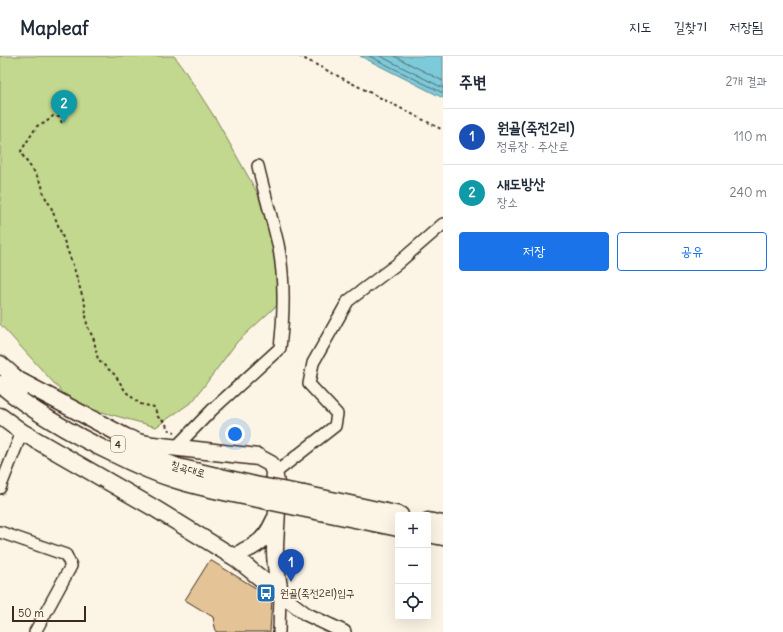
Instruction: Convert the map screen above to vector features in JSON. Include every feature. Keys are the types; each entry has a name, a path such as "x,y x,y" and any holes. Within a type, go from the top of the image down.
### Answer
{"highway":[{"name":"칠곡대로","path":"0,364 18,380 96,432 121,446 178,467 208,475 254,491 302,501 395,514"},
{"path":"18,380 138,442 180,442 258,457 271,464 275,473 277,489 275,552 280,594"},
{"name":"칠곡대로","path":"0,384 17,398 60,426 92,444 155,473 199,487 254,491"},
{"path":"0,416 22,432 238,559 280,594"},
{"name":"칠곡대로","path":"302,501 395,527"},
{"path":"238,559 243,550 252,547 261,541 270,531 276,518"},
{"path":"431,522 443,524"},
{"path":"431,535 443,537"}],"main road":[{"path":"280,594 306,614 344,632"}],"street":[{"path":"180,442 212,410 280,348 283,322 283,292 278,245 258,166"},
{"path":"275,473 335,426 337,414 309,384 313,363 348,301 397,264 443,224"},
{"path":"0,488 22,432"},
{"path":"0,532 66,555 71,566 35,632"},
{"path":"279,632 280,594"}],"path":[{"path":"299,56 443,130"},
{"path":"62,123 59,117 52,116 44,123 37,126 21,150 24,158 36,174 42,186 44,195 51,207 63,238 85,306 87,325 94,340 98,360 115,375 126,392 140,404 154,407 158,417 166,423 167,429 180,442"}],"green space":[{"path":"0,56 174,56 217,121 258,194 287,296 237,342 193,401 156,427 73,404 0,324"}],"water":[{"path":"360,56 443,56 443,98"}],"building":[{"path":"210,560 272,598 270,632 216,632 213,617 185,600"}],"place":[{"name":"새도방산","path":"64,123"},
{"name":"원골(죽전2리)","path":"291,582"},
{"name":"원골(죽전2리)입구","path":"266,593"}]}
